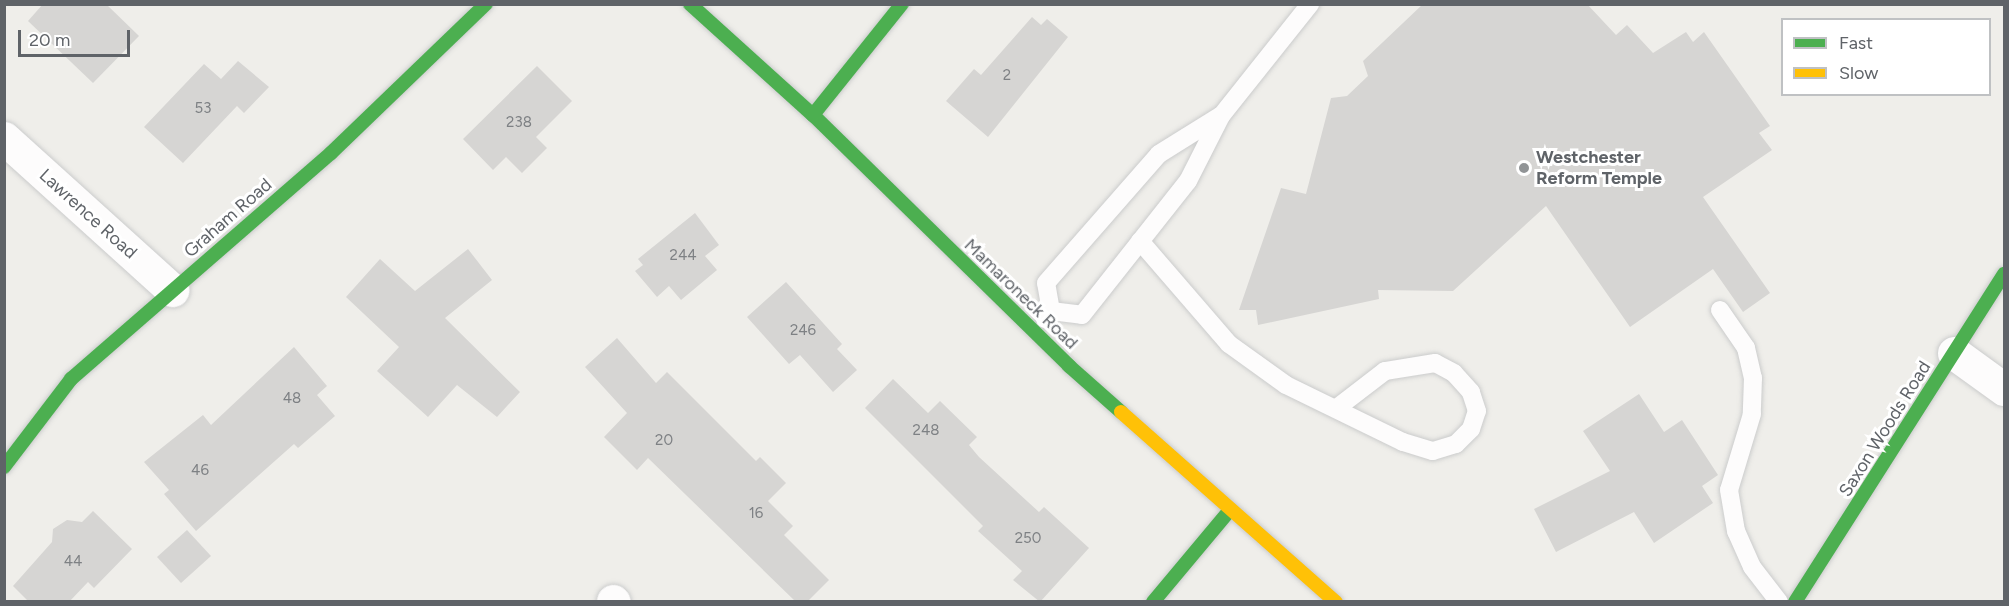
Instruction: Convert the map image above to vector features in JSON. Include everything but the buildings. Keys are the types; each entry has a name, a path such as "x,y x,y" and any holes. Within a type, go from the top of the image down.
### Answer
{"street":[{"name":"Graham Road","path":"4,467 71,379 331,153 486,4"},
{"name":"Mamaroneck Road","path":"690,4 813,115 1035,333 1230,510 1336,602"},
{"path":"813,115 902,4"},
{"name":"Lawrence Road","path":"4,138 172,290"},
{"name":"Saxon Woods Road","path":"1795,602 2004,274"},
{"path":"1954,353 2004,389"},
{"path":"1153,602 1230,510"}],"lane":[{"path":"1052,311 1082,315 1188,180 1221,116 1310,4"},
{"path":"1035,333 1052,311 1046,283 1159,154 1221,116"},
{"path":"1140,241 1229,344 1286,385 1403,442 1433,451 1456,444 1471,429 1478,411 1471,392 1454,373 1435,363 1385,371 1336,408"},
{"path":"1720,309 1746,348 1753,378 1752,414 1729,490 1736,531 1752,567 1779,602"}],"traffic: fast":[{"path":"4,467 71,379 331,153 486,4"},
{"path":"690,4 813,115 1069,366 1121,412"},
{"path":"813,115 902,4"},
{"path":"1795,602 2004,274"},
{"path":"1153,602 1230,510"}],"traffic: slow":[{"path":"1121,412 1336,602"}],"place":[{"name":"Westchester Reform Temple","path":"1524,168"}]}
